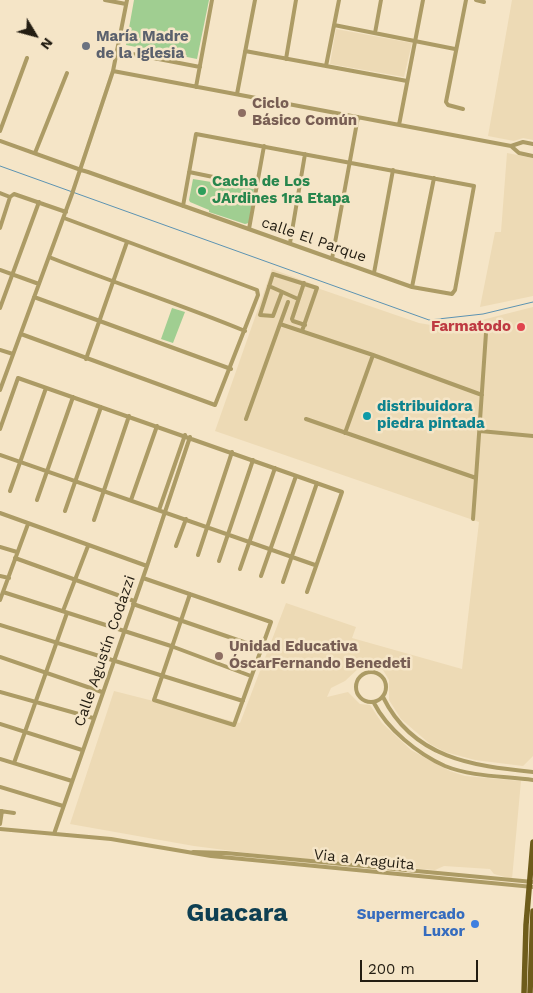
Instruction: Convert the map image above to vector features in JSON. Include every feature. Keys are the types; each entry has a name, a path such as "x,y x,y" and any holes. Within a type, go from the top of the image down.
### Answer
{"main road":[{"path":"524,993 533,842"},
{"path":"530,993 533,911"}],"street":[{"path":"0,390 64,218 113,71 127,2 105,0"},
{"path":"196,87 212,0"},
{"path":"238,94 255,0"},
{"path":"286,59 296,0"},
{"path":"326,66 339,0"},
{"path":"375,33 381,0"},
{"path":"399,124 423,0"},
{"path":"463,109 448,105 446,102 466,0"},
{"path":"476,0 484,2"},
{"path":"334,24 455,49"},
{"path":"117,51 200,66"},
{"path":"245,51 407,81"},
{"path":"0,131 27,58"},
{"path":"113,71 511,146 523,142 533,144"},
{"path":"35,153 67,73"},
{"path":"332,258 358,117"},
{"path":"183,206 196,134 434,178 412,287"},
{"name":"calle El Parque","path":"0,141 412,287 452,294 455,290 474,186 434,178"},
{"path":"249,229 264,146"},
{"path":"511,146 519,153 533,156"},
{"path":"290,244 305,154"},
{"path":"374,273 393,170"},
{"path":"189,172 257,186"},
{"path":"0,193 10,197"},
{"path":"0,228 10,197 14,194 66,212"},
{"path":"0,308 39,202"},
{"path":"21,334 212,405 217,403 245,331 258,295 257,290 64,218"},
{"path":"86,359 128,242"},
{"path":"49,257 113,282 177,303 245,331"},
{"path":"0,270 39,284"},
{"path":"282,292 273,316 261,315 268,286 274,274 317,289 302,331"},
{"path":"304,283 292,320 305,325"},
{"path":"268,286 298,299"},
{"path":"34,297 231,368"},
{"path":"246,419 288,302"},
{"path":"280,324 482,395"},
{"path":"473,519 486,333"},
{"path":"0,350 13,354"},
{"path":"345,433 372,355"},
{"path":"0,429 18,378 185,435 342,492 307,592"},
{"path":"10,491 46,388"},
{"path":"37,500 73,397"},
{"path":"65,511 101,407"},
{"path":"94,520 129,416"},
{"path":"306,419 476,478"},
{"path":"131,500 157,426"},
{"path":"480,431 533,436"},
{"path":"147,566 161,511 185,435"},
{"path":"161,511 190,437"},
{"path":"198,555 232,452"},
{"path":"0,455 315,565"},
{"path":"219,561 253,460"},
{"path":"240,569 275,468"},
{"path":"261,576 296,476"},
{"path":"283,582 317,483"},
{"name":"Calle Agustín Codazzi","path":"0,513 147,566 54,834"},
{"path":"176,546 186,519"},
{"path":"0,600 28,524"},
{"path":"14,763 57,642 75,581 88,546"},
{"path":"0,547 17,552"},
{"path":"15,558 180,620 261,648"},
{"path":"0,576 9,578"},
{"path":"143,578 190,594 271,622 234,726 154,700 190,594"},
{"path":"3,592 171,646 252,676"},
{"path":"0,625 162,674 243,701"},
{"path":"0,657 102,692"},
{"path":"371,672 382,676 386,686 383,697 374,703 363,701 358,697 355,686 360,676 371,672"},
{"path":"0,692 93,718"},
{"path":"383,697 402,726 433,750 457,761 533,772"},
{"path":"374,703 379,713 404,739 425,755 446,766 474,773 533,780"},
{"path":"0,724 82,750"},
{"path":"0,759 72,780"},
{"path":"0,787 63,806"},
{"path":"0,824 1,811 14,813"},
{"name":"Via a Araguita","path":"0,828 111,839 193,852 226,853 531,884"}],"shaded area":[{"path":"512,0 533,0 533,140 523,138 514,141 488,136"},
{"path":"336,29 412,43 404,77 330,64"},
{"path":"507,153 533,158 533,296 480,307 495,232 501,232"},
{"path":"272,269 318,286 320,289 419,323 443,327 470,323 533,307 533,756 523,766 475,760 445,752 430,744 401,719 389,700 389,680 383,670 376,666 367,664 360,667 345,681 331,688 327,697 348,692 360,704 370,705 382,723 411,750 450,771 465,776 521,781 512,879 494,874 490,869 444,866 435,870 271,856 194,846 70,824 114,691 240,723 286,603 356,627 352,638 462,669 479,522 215,431"}],"green space":[{"path":"134,0 209,0 197,59 126,45"},
{"path":"193,179 254,189 249,223 245,224 209,212 209,210 190,202"},
{"path":"172,308 185,312 173,343 161,339"}],"waterway":[{"path":"0,166 429,320 483,314 533,302"}],"place":[{"name":"María Madre de la Iglesia","path":"86,46"},
{"name":"Ciclo Básico Común","path":"242,113"},
{"name":"Cacha de Los JArdines 1ra Etapa","path":"202,191"},
{"name":"Farmatodo","path":"521,327"},
{"name":"distribuidora piedra pintada","path":"367,416"},
{"name":"Unidad Educativa ÓscarFernando Benedeti","path":"219,656"},
{"name":"Supermercado Luxor","path":"475,924"}],"district":[{"name":"Guacara","path":"237,914"}]}
